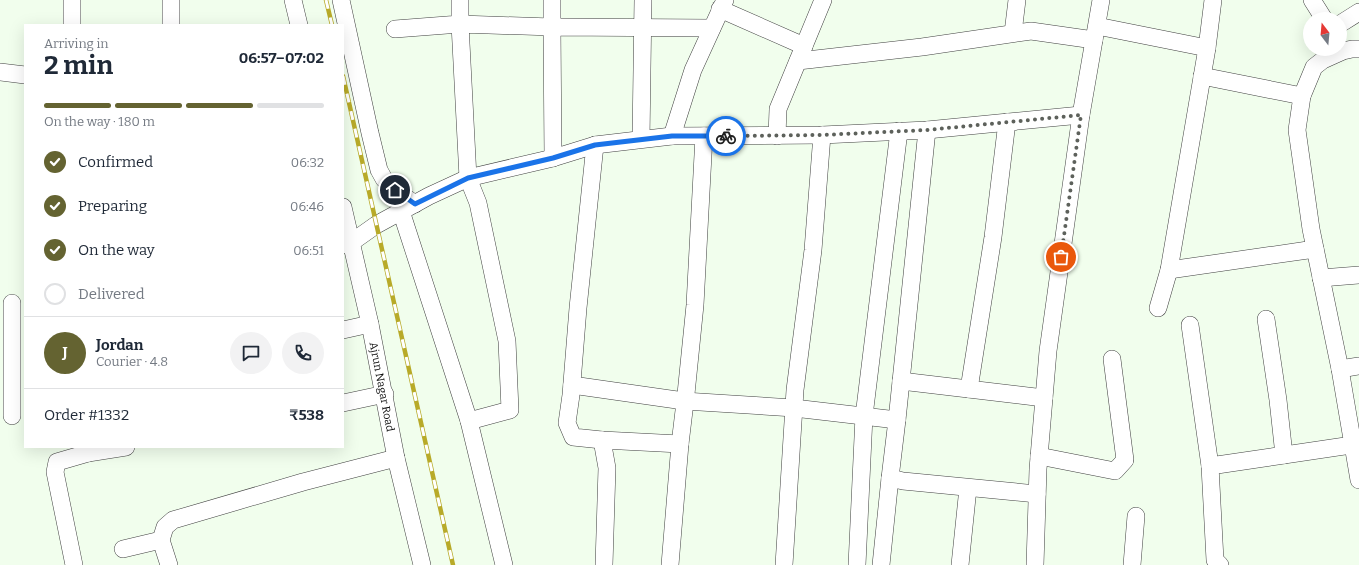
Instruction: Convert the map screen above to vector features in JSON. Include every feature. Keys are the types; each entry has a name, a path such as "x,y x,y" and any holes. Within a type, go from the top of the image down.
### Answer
{"street":[{"path":"72,0 72,24"},
{"path":"171,0 171,24"},
{"path":"293,0 299,24"},
{"path":"341,0 379,170 384,179 395,190 408,208 469,421 504,565"},
{"path":"460,0 468,178 478,203 507,341 510,410 469,421"},
{"path":"552,0 553,158"},
{"path":"641,139 643,0"},
{"path":"777,136 778,109 823,0"},
{"path":"1013,33 1017,0"},
{"path":"1035,565 1039,456 1048,351 1081,115 1101,0"},
{"path":"1158,308 1169,270 1207,48 1213,0"},
{"path":"1312,0 1320,12"},
{"path":"672,136 693,70 722,5 801,53 922,47 1031,31 1095,33 1207,48"},
{"path":"1347,20 1359,12"},
{"path":"395,29 460,24 552,27 712,28"},
{"path":"1323,56 1314,67 1302,96 1297,130 1311,228 1356,444 1359,480"},
{"path":"0,72 24,75"},
{"path":"1202,76 1302,96"},
{"path":"347,243 376,225 468,178 553,158 595,145 672,136 822,135 927,130 1081,115"},
{"path":"969,389 993,237 1007,122"},
{"path":"881,565 927,130"},
{"path":"857,565 864,416 899,131"},
{"path":"784,565 795,390 813,250 822,135"},
{"path":"670,565 684,401 695,305 704,136"},
{"path":"595,145 567,423 573,437 680,444"},
{"name":"Ajrun Nagar Road","path":"344,216 347,243 370,324 385,394 417,564"},
{"path":"1169,270 1316,249"},
{"path":"1322,278 1359,275"},
{"path":"12,302 12,416"},
{"path":"1266,319 1278,400 1284,455"},
{"path":"344,330 370,324"},
{"path":"1190,324 1210,466 1215,560 1220,565"},
{"path":"1039,456 1115,470 1125,460 1112,359"},
{"path":"1340,369 1359,366"},
{"path":"901,381 1044,398"},
{"path":"572,385 684,401 794,408 897,420"},
{"path":"344,404 385,394"},
{"path":"602,440 607,468 604,565"},
{"path":"1210,466 1356,444"},
{"path":"74,565 55,472 57,462 89,450 114,448"},
{"path":"169,565 162,540 165,527 173,520 303,482 396,458"},
{"path":"890,478 902,481 1037,494"},
{"path":"960,565 968,488"},
{"path":"1132,565 1136,516"},
{"path":"123,549 162,540"}],"railway":[{"path":"326,0 332,24"},
{"path":"344,80 453,565"}],"way so far":[{"path":"726,136 822,135 927,130 1081,115 1061,257"}],"route":[{"path":"395,190 415,204 468,178 553,158 595,145 672,136 726,136"}]}
